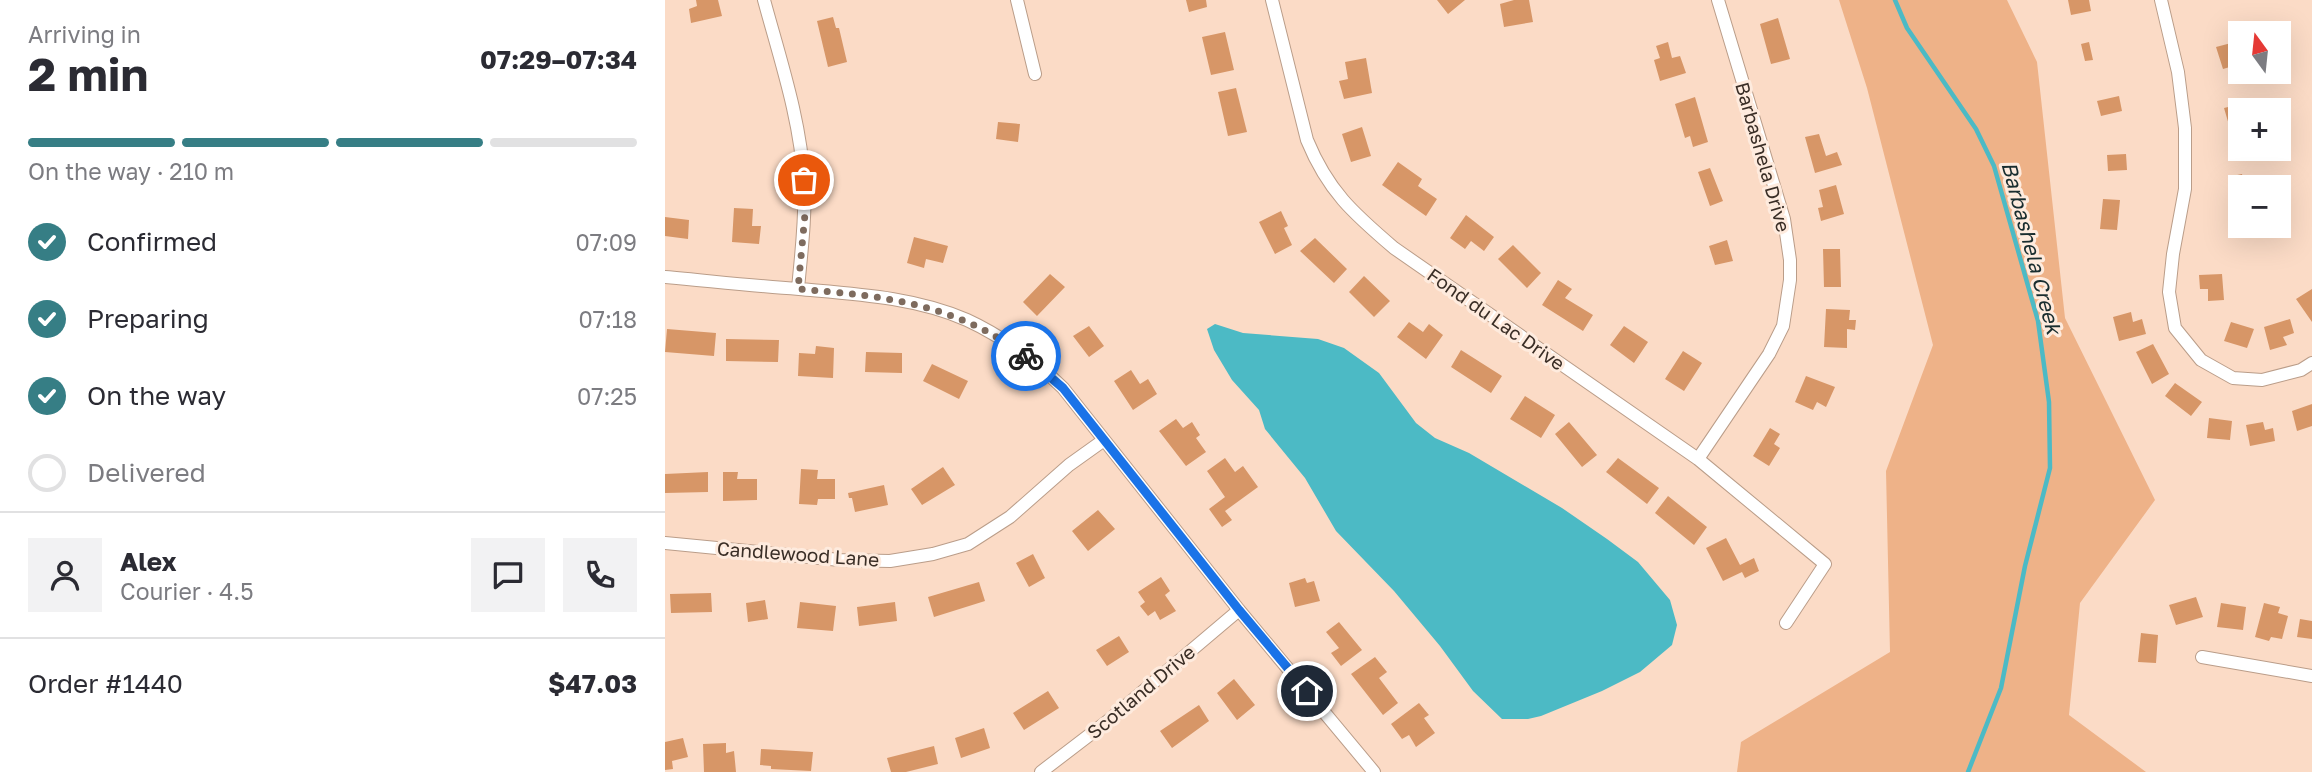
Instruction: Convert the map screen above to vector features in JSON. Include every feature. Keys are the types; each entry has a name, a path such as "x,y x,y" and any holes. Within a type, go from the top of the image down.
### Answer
{"street":[{"path":"764,0 793,108 802,159 805,214 798,289"},
{"path":"1017,0 1035,74"},
{"name":"Fond du Lac Drive","path":"1272,0 1307,140 1325,177 1353,213 1394,248 1698,458 1825,564 1786,623"},
{"name":"Barbashela Drive","path":"1698,458 1769,354 1783,327 1790,280 1784,219 1718,0"},
{"path":"2161,0 2178,72 2185,128 2185,189 2169,292 2175,328 2201,360 2233,378 2262,380 2301,370 2312,363"},
{"path":"665,277 909,302 968,320 1004,340 1037,364 1063,388 1239,610 1374,772"},
{"name":"Candlewood Lane","path":"665,543 840,560 890,561 933,554 968,544 1010,517 1069,465 1104,440"},
{"name":"Scotland Drive","path":"1041,772 1109,720 1239,610"},
{"path":"2202,657 2312,676"}],"shaded area":[{"path":"1839,0 2007,0 2037,62 2065,318 2155,500 2080,603 2069,715 2146,772 1737,772 1741,742 1890,652 1886,471 1933,345 1867,88"}],"water":[{"path":"1215,324 1243,333 1318,339 1344,348 1379,373 1416,423 1435,438 1469,453 1562,508 1638,562 1670,600 1677,625 1672,645 1640,672 1602,691 1541,716 1502,719 1473,691 1394,591 1336,531 1305,478 1265,429 1259,410 1232,380 1214,350 1207,329"}],"building":[{"path":"696,0 718,0 722,16 691,23 689,9 697,6"},
{"path":"1186,0 1206,0 1207,7 1189,12"},
{"path":"1437,0 1465,0 1448,14"},
{"path":"1529,0 1533,22 1504,27 1500,4"},
{"path":"2068,0 2089,0 2091,11 2071,15"},
{"path":"833,17 836,28 839,28 847,62 828,67 817,21"},
{"path":"1778,18 1790,59 1771,64 1760,24"},
{"path":"1225,32 1234,70 1211,75 1202,37"},
{"path":"1668,42 1672,58 1680,56 1686,73 1660,81 1654,60 1660,58 1656,46"},
{"path":"2089,42 2093,60 2085,61 2081,44"},
{"path":"2228,44 2228,68 2223,69 2216,47"},
{"path":"1366,58 1372,93 1344,99 1339,81 1348,79 1345,62"},
{"path":"1236,88 1247,132 1228,136 1218,92"},
{"path":"2119,96 2122,111 2101,116 2097,101"},
{"path":"1695,97 1708,142 1693,147 1690,136 1685,138 1675,104"},
{"path":"998,122 1020,124 1018,142 996,139"},
{"path":"1362,127 1371,156 1351,162 1342,134"},
{"path":"1819,134 1826,156 1837,152 1842,165 1815,173 1805,137"},
{"path":"2126,154 2127,170 2108,171 2107,155"},
{"path":"1398,162 1422,179 1418,186 1437,199 1426,216 1382,185"},
{"path":"1710,168 1723,201 1710,206 1698,172"},
{"path":"1836,185 1844,214 1821,221 1818,208 1823,207 1819,190"},
{"path":"2103,199 2120,200 2117,230 2100,229"},
{"path":"734,208 753,209 752,226 761,226 759,244 732,242"},
{"path":"1281,211 1288,226 1284,228 1292,245 1275,254 1259,222"},
{"path":"1466,215 1494,237 1484,251 1471,241 1465,249 1450,238"},
{"path":"665,217 689,220 688,239 665,236"},
{"path":"914,237 948,246 943,263 926,259 924,268 907,263"},
{"path":"1315,238 1347,269 1334,283 1300,251"},
{"path":"1727,240 1733,261 1715,265 1709,246"},
{"path":"1513,245 1541,273 1527,288 1498,259"},
{"path":"1823,249 1840,249 1841,287 1824,287"},
{"path":"1050,274 1065,287 1037,316 1023,302"},
{"path":"2222,274 2224,300 2208,301 2208,289 2200,289 2199,275"},
{"path":"1364,276 1390,301 1374,317 1349,292"},
{"path":"1558,280 1572,289 1565,298 1593,315 1583,331 1542,305"},
{"path":"2312,289 2312,322 2296,299"},
{"path":"1826,309 1850,310 1849,320 1856,320 1855,330 1847,329 1847,348 1824,347"},
{"path":"2131,312 2133,322 2142,319 2146,334 2119,341 2113,317"},
{"path":"2290,319 2294,333 2283,337 2287,345 2270,350 2264,327"},
{"path":"1409,322 1423,332 1429,324 1443,335 1426,359 1397,337"},
{"path":"2231,322 2254,329 2247,348 2224,341"},
{"path":"1089,326 1104,346 1089,357 1073,336"},
{"path":"1624,326 1648,342 1634,363 1610,345"},
{"path":"667,329 716,333 714,356 665,352"},
{"path":"726,339 779,340 778,362 726,361"},
{"path":"2153,344 2169,374 2152,384 2136,352"},
{"path":"816,346 834,348 833,378 798,376 799,353 815,354"},
{"path":"1461,350 1502,376 1491,393 1451,367"},
{"path":"1683,351 1702,363 1684,391 1665,379"},
{"path":"866,352 902,353 902,373 865,372"},
{"path":"932,364 968,381 959,399 923,381"},
{"path":"1131,370 1140,384 1148,379 1157,394 1133,410 1114,381"},
{"path":"1806,376 1835,387 1826,407 1817,402 1813,410 1795,402"},
{"path":"2175,383 2202,402 2191,416 2165,396"},
{"path":"1525,396 1555,415 1541,438 1510,419"},
{"path":"2312,404 2312,426 2297,431 2292,411"},
{"path":"2209,418 2232,421 2230,440 2207,438"},
{"path":"1176,419 1183,428 1192,422 1200,435 1196,438 1206,452 1186,466 1159,431"},
{"path":"1569,422 1597,455 1582,467 1555,434"},
{"path":"2263,422 2265,430 2273,428 2275,441 2250,446 2246,425"},
{"path":"1770,428 1780,434 1774,444 1780,448 1769,466 1753,456"},
{"path":"1225,458 1235,472 1243,466 1258,487 1225,511 1232,520 1222,527 1209,509 1225,497 1207,471"},
{"path":"1618,458 1659,488 1647,504 1606,472"},
{"path":"943,467 955,485 922,505 911,489"},
{"path":"801,469 818,470 817,479 835,479 835,499 818,499 817,505 799,504"},
{"path":"708,472 708,492 665,493 665,474"},
{"path":"723,472 738,472 737,479 757,479 757,500 723,501"},
{"path":"884,485 888,505 855,512 848,493"},
{"path":"1668,496 1707,527 1694,545 1655,513"},
{"path":"1098,510 1115,529 1088,551 1072,531"},
{"path":"1726,538 1740,565 1754,558 1759,571 1745,578 1742,572 1723,581 1706,548"},
{"path":"1033,554 1045,578 1029,587 1016,563"},
{"path":"1161,577 1170,591 1165,595 1176,611 1160,620 1155,611 1148,616 1140,606 1145,602 1138,592"},
{"path":"1305,578 1307,583 1314,581 1320,601 1295,607 1289,583"},
{"path":"979,582 985,601 934,617 928,597"},
{"path":"711,593 712,612 671,613 670,594"},
{"path":"2196,597 2203,617 2176,625 2169,605"},
{"path":"765,600 768,619 748,622 746,603"},
{"path":"800,602 836,606 833,631 797,628"},
{"path":"895,602 897,621 859,626 857,607"},
{"path":"2221,603 2246,607 2243,630 2217,627"},
{"path":"2264,603 2280,607 2278,613 2288,616 2282,639 2271,637 2269,641 2255,637"},
{"path":"2300,619 2312,621 2312,639 2297,637"},
{"path":"1339,622 1362,650 1341,666 1331,653 1339,648 1326,632"},
{"path":"2141,633 2158,635 2156,663 2138,662"},
{"path":"1119,636 1129,652 1107,666 1096,650"},
{"path":"1375,657 1387,672 1379,678 1398,703 1383,715 1351,674"},
{"path":"1234,679 1255,705 1237,720 1217,693"},
{"path":"1048,691 1059,708 1024,730 1013,713"},
{"path":"1419,703 1429,715 1424,718 1435,733 1416,747 1409,735 1402,739 1391,724"},
{"path":"1199,705 1209,721 1172,748 1160,731"},
{"path":"984,728 990,748 961,758 955,738"},
{"path":"683,738 688,757 672,761 673,769 665,770 665,742"},
{"path":"726,743 726,753 734,751 736,772 704,772 703,744"},
{"path":"934,746 938,764 906,772 891,772 887,758"},
{"path":"761,749 813,752 811,771 771,769 771,766 760,765"}],"waterway":[{"name":"Barbashela Creek","path":"1895,0 1907,28 1976,129 1994,166 2038,321 2049,402 2050,468 2025,566 2001,688 1968,772"}],"way so far":[{"path":"804,180 805,214 798,289 909,302 949,313 1004,340 1026,356"}],"route":[{"path":"1026,356 1063,388 1239,610 1307,691"}]}
